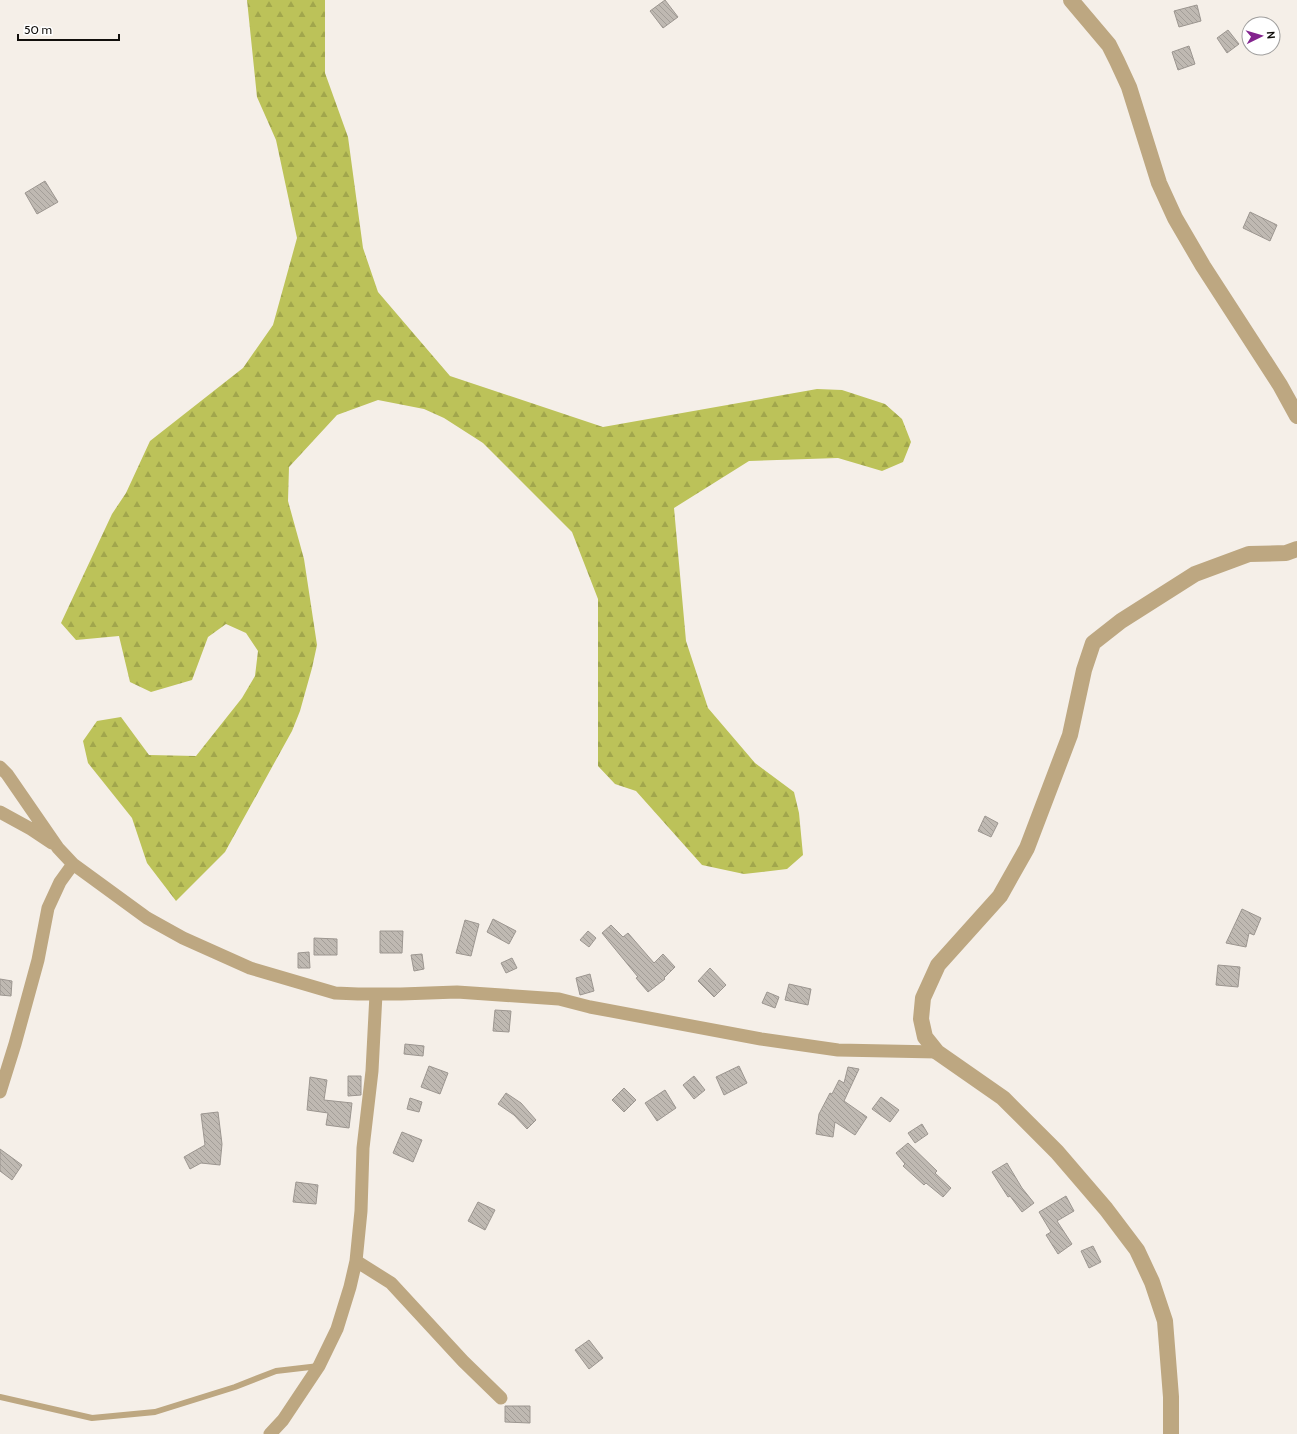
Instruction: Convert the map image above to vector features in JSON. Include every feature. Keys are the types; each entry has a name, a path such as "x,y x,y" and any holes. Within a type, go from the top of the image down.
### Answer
{"street":[{"path":"1071,0 1109,45 1117,61 1129,87 1159,183 1175,218 1203,266 1280,385 1297,416"},
{"path":"1171,1434 1171,1397 1165,1321 1152,1282 1137,1250 1106,1209 1052,1146 1003,1098 937,1052 925,1037 921,1019 923,998 938,964 1000,896 1027,848 1070,735 1084,670 1093,643 1121,621 1195,574 1250,554 1286,553 1297,549"},
{"path":"0,767 7,774 58,848 73,864 147,918 183,938 250,968 335,993 376,994 457,992 559,999 590,1007 777,1041 838,1050 937,1052"},
{"path":"0,812 31,829 58,848"},
{"path":"0,1092 34,975 48,908 60,882 73,864"},
{"path":"270,1434 283,1420 319,1366 337,1329 350,1287 356,1261 363,1148 372,1071 376,994"},
{"path":"356,1261 390,1283 500,1398"}],"lane":[{"path":"0,1397 92,1418 155,1412 235,1387 276,1371 319,1366"}],"green space":[{"path":"247,0 325,0 325,73 348,137 363,248 378,292 450,376 603,427 817,389 842,390 885,404 902,419 911,442 903,462 882,471 838,458 749,461 674,508 686,641 708,708 755,763 794,792 799,813 803,855 787,869 744,874 702,865 636,791 615,784 598,766 598,599 572,532 483,443 444,418 424,409 378,400 337,415 289,467 288,501 304,559 317,645 300,711 292,731 225,852 176,901 147,863 132,818 88,763 83,741 97,721 121,717 149,755 196,756 242,698 255,676 258,651 246,633 226,624 208,637 192,680 151,692 130,682 119,636 76,640 61,623 112,514 126,493 150,441 243,368 273,325 297,238 276,140 257,97"}],"building":[{"path":"665,0 678,17 663,28 650,11"},
{"path":"1197,5 1201,21 1179,27 1174,11"},
{"path":"1228,30 1239,44 1227,53 1217,38"},
{"path":"1189,46 1195,64 1178,70 1172,52"},
{"path":"45,181 58,202 37,214 25,193"},
{"path":"1250,212 1277,225 1270,241 1243,228"},
{"path":"985,816 998,823 991,837 978,831"},
{"path":"1242,909 1261,918 1254,935 1249,933 1246,947 1226,943"},
{"path":"493,919 516,931 509,944 487,932"},
{"path":"465,920 479,924 471,956 456,953"},
{"path":"611,925 623,937 628,933 654,963 663,954 675,967 664,978 665,979 648,992 636,978 638,977 602,933"},
{"path":"380,931 403,931 402,953 380,953"},
{"path":"588,931 596,938 589,947 580,940"},
{"path":"314,938 337,939 337,955 314,955"},
{"path":"309,952 310,968 298,968 298,953"},
{"path":"422,954 424,969 414,971 411,955"},
{"path":"512,958 517,968 506,973 501,963"},
{"path":"1218,965 1240,967 1238,987 1216,985"},
{"path":"710,968 726,985 714,997 698,981"},
{"path":"590,974 594,991 580,995 576,978"},
{"path":"0,979 12,981 11,996 0,995"},
{"path":"789,984 811,989 808,1005 785,1000"},
{"path":"767,992 779,997 775,1008 762,1003"},
{"path":"495,1010 511,1011 509,1032 493,1031"},
{"path":"405,1044 424,1046 423,1056 404,1054"},
{"path":"429,1066 448,1073 440,1094 421,1087"},
{"path":"739,1066 747,1083 724,1095 716,1077"},
{"path":"848,1067 859,1069 844,1101 867,1117 855,1135 835,1122 833,1137 816,1134 819,1114 839,1080 844,1083"},
{"path":"348,1076 361,1076 361,1095 348,1096"},
{"path":"694,1076 705,1090 694,1099 683,1085"},
{"path":"310,1077 327,1080 324,1100 352,1103 349,1128 326,1125 328,1113 307,1110"},
{"path":"624,1088 636,1100 624,1112 612,1100"},
{"path":"665,1090 676,1108 657,1121 645,1103"},
{"path":"506,1093 521,1103 536,1120 527,1129 514,1115 498,1104"},
{"path":"881,1097 899,1110 890,1122 872,1109"},
{"path":"410,1098 422,1102 419,1112 407,1109"},
{"path":"218,1112 222,1144 220,1165 201,1163 190,1169 184,1157 205,1145 201,1114"},
{"path":"922,1124 928,1134 915,1143 908,1133"},
{"path":"402,1132 422,1140 413,1162 393,1153"},
{"path":"908,1143 937,1171 935,1173 951,1188 943,1197 926,1183 924,1185 903,1166 905,1164 896,1153"},
{"path":"0,1149 22,1165 12,1180 0,1171"},
{"path":"1007,1163 1022,1188 1034,1203 1022,1212 1010,1196 1008,1197 992,1172"},
{"path":"296,1182 318,1185 316,1204 293,1202"},
{"path":"1066,1196 1074,1211 1057,1221 1072,1244 1058,1254 1046,1235 1051,1232 1039,1212"},
{"path":"478,1202 495,1210 485,1230 468,1221"},
{"path":"1093,1246 1101,1262 1089,1268 1081,1251"},
{"path":"589,1340 603,1358 589,1369 575,1350"},
{"path":"505,1406 530,1406 530,1423 505,1422"}]}
